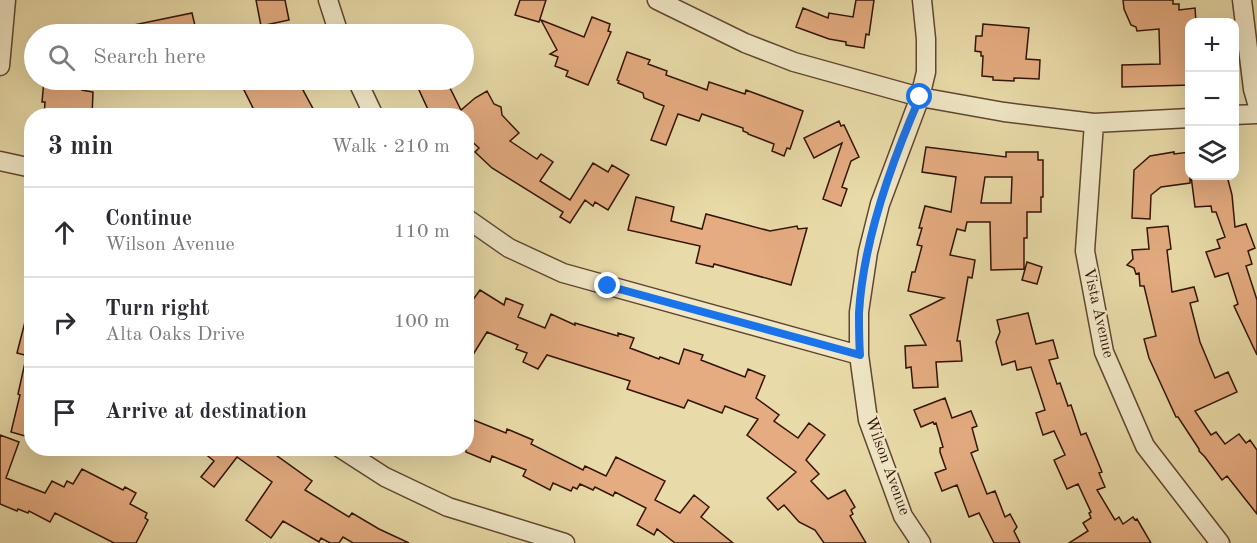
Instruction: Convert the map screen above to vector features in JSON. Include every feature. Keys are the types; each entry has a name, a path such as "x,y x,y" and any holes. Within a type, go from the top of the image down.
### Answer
{"street":[{"path":"0,66 6,0"},
{"path":"328,0 336,24"},
{"path":"657,0 694,20 794,62 920,97 1004,112 1094,123 1185,118"},
{"path":"676,0 694,20"},
{"name":"Wilson Avenue","path":"921,543 903,516 868,420 860,355 859,312 868,252 880,204 920,97 926,72 926,39 922,0"},
{"path":"1242,0 1253,89 1257,103"},
{"path":"362,90 371,108"},
{"path":"1239,115 1257,114"},
{"name":"Vista Avenue","path":"1094,123 1084,251 1104,351 1145,446 1220,543"},
{"path":"0,161 24,166"},
{"path":"474,224 509,248 563,273 860,355"},
{"path":"352,456 385,477 448,507 565,543"}],"building":[{"path":"256,0 285,0 289,20 261,24"},
{"path":"520,0 546,0 539,22 515,15"},
{"path":"856,0 874,0 869,35 866,34 864,48 846,45 846,42 829,39 796,27 803,8 828,18 829,13 853,17"},
{"path":"1123,0 1173,0 1173,4 1179,4 1179,10 1195,8 1196,18 1185,18 1185,85 1122,87 1122,65 1160,64 1159,29 1137,31 1136,27 1131,25"},
{"path":"192,13 195,24 138,24"},
{"path":"592,17 610,24 608,31 611,32 588,85 566,76 568,71 555,66 558,57 550,54 557,50 541,20 584,37"},
{"path":"983,24 1029,28 1026,59 1040,60 1039,79 993,80 993,77 982,76 983,56 981,52 975,51 976,36 982,36"},
{"path":"627,52 650,60 648,64 667,71 666,75 707,90 709,82 745,94 746,90 803,111 790,149 787,148 784,156 772,151 774,144 748,134 743,131 743,128 702,114 699,121 678,114 666,145 651,140 664,106 644,98 643,93 618,83"},
{"path":"43,90 93,92 92,108 45,108 45,102 42,102"},
{"path":"244,90 303,90 313,108 253,108"},
{"path":"419,90 451,90 460,108 427,108"},
{"path":"487,91 494,104 501,107 502,115 519,133 510,141 537,159 541,154 553,162 540,181 570,200 593,163 608,172 612,165 629,175 608,210 595,202 593,206 585,200 570,223 560,217 563,212 492,168 475,152 479,148 474,143 474,108 463,108"},
{"path":"839,121 841,126 844,125 859,157 851,161 842,187 847,189 841,206 823,199 842,143 814,158 804,138"},
{"path":"926,147 1006,157 1006,152 1038,152 1038,160 1043,160 1043,197 1041,197 1041,212 1027,212 1024,269 991,270 990,222 967,222 965,231 957,229 950,255 975,260 972,278 968,277 957,341 960,341 962,361 936,362 938,387 913,388 911,367 906,368 905,346 926,345 910,315 944,298 908,291 912,272 915,272 922,246 917,245 922,228 919,228 925,206 951,212 956,177 922,172","holes":["985,177 1012,177 1011,203 981,203"]},
{"path":"1185,153 1185,180 1190,180 1190,183 1161,187 1151,195 1150,219 1132,218 1134,170 1150,156"},
{"path":"1192,180 1228,180 1235,227 1246,224 1255,248 1248,251 1252,264 1246,266 1257,300 1257,355 1234,306 1238,304 1228,273 1215,277 1206,252 1220,248 1217,240 1225,237 1216,212 1212,212 1211,206 1195,207"},
{"path":"636,197 674,207 671,221 702,229 706,214 770,231 797,226 798,229 807,228 791,285 714,264 713,267 696,263 700,246 628,230"},
{"path":"1168,226 1171,249 1167,250 1172,292 1194,287 1198,301 1190,303 1200,342 1215,378 1228,372 1237,392 1195,411 1211,435 1216,432 1225,444 1239,434 1246,443 1250,440 1257,450 1257,514 1227,476 1222,480 1199,451 1176,417 1149,358 1144,339 1156,336 1144,286 1140,286 1139,273 1136,274 1134,268 1127,265 1133,259 1132,250 1149,249 1147,228"},
{"path":"1027,262 1042,267 1037,284 1022,280"},
{"path":"480,290 504,305 506,298 523,305 518,317 545,328 551,314 575,325 575,323 618,336 618,333 634,338 630,348 659,359 660,357 679,364 684,349 703,355 701,360 745,377 748,369 765,376 756,398 779,415 774,421 798,438 809,423 825,435 806,460 819,474 811,481 828,499 845,490 855,507 851,510 853,514 850,516 866,543 824,543 815,530 799,522 784,505 778,510 767,498 796,472 747,435 758,419 725,406 722,413 688,400 684,408 627,389 630,381 547,355 538,369 523,362 527,353 516,349 518,345 487,332 474,353 474,298"},
{"path":"1028,313 1036,344 1053,340 1058,358 1049,360 1057,384 1060,383 1068,406 1071,405 1081,435 1086,433 1102,472 1099,473 1105,487 1097,490 1115,520 1119,517 1123,524 1133,517 1137,519 1151,543 1069,543 1088,531 1083,523 1091,518 1089,513 1091,512 1078,484 1067,489 1054,460 1065,455 1054,431 1043,435 1036,413 1045,410 1031,367 1017,370 1015,361 1002,365 996,342 1000,332 997,320"},
{"path":"24,326 24,355 17,353"},
{"path":"24,367 24,436 11,432 20,395 18,394"},
{"path":"945,398 952,418 971,411 977,426 972,428 978,450 971,453 987,494 995,491 1005,517 1010,514 1017,527 1014,531 1020,543 994,543 979,513 969,517 957,485 942,491 935,473 946,469 940,452 940,448 943,447 936,423 921,427 914,410"},
{"path":"474,420 506,433 507,429 533,440 531,444 583,470 585,466 606,476 616,457 665,481 655,500 680,513 694,495 709,507 701,517 733,543 675,543 657,529 654,535 637,525 646,508 615,492 613,496 595,487 593,490 580,484 577,489 573,487 571,491 553,483 550,490 523,476 526,470 492,456 490,462 474,455"},
{"path":"0,435 19,442 6,478 45,493 52,481 64,487 67,481 73,484 82,469 123,490 125,487 136,493 130,504 147,513 145,518 148,520 136,543 114,543 55,513 50,522 29,511 28,513 18,509 17,511 0,504"},
{"path":"208,456 277,456 312,481 305,490 349,517 352,513 409,543 353,543 343,537 339,543 330,543 321,538 319,542 283,521 271,538 246,520 272,482 237,457 214,487 201,477 214,461"}],"route":[{"path":"608,286 860,355 859,312 868,252 880,204 920,97"}]}
